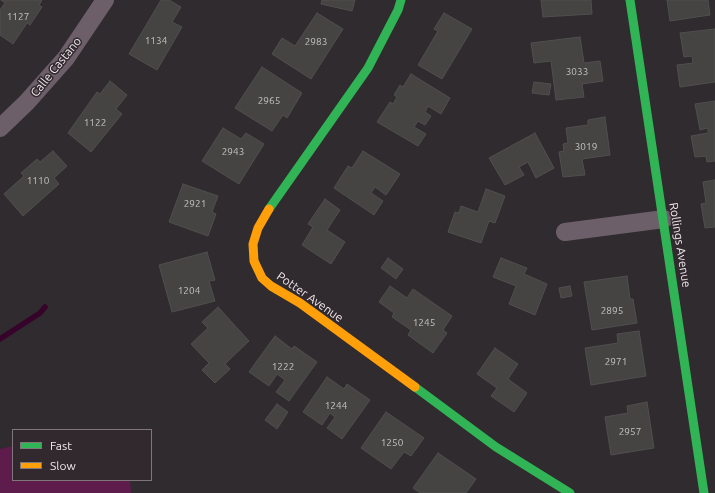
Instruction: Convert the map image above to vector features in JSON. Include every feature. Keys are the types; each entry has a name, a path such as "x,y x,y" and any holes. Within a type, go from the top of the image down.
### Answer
{"street":[{"name":"Calle Castano","path":"0,128 27,102 66,58 105,0"},
{"name":"Potter Avenue","path":"401,0 395,16 368,68 262,222 253,244 254,261 262,278 271,286 300,304 496,447 570,493"},
{"name":"Rollings Avenue","path":"630,0 633,29 664,219 704,493"},
{"path":"565,232 664,219"}],"shaded area":[{"path":"12,446 12,481 130,481 131,493 0,493 0,449"}],"building":[{"path":"1,0 42,0 39,5 42,7 30,25 27,23 13,44 0,35 0,10 5,3"},
{"path":"161,0 169,0 181,7 172,22 182,27 157,70 129,54"},
{"path":"322,0 355,0 352,11 321,4"},
{"path":"541,0 591,0 592,14 543,17"},
{"path":"667,0 708,0 710,15 670,21"},
{"path":"317,13 343,29 311,79 272,54 282,38 295,46"},
{"path":"444,13 472,29 442,79 418,65 438,31 434,29"},
{"path":"715,29 715,82 680,87 677,65 693,63 692,56 684,57 680,33"},
{"path":"580,37 584,63 600,61 603,81 582,84 584,97 556,100 551,61 534,63 531,43"},
{"path":"262,67 302,93 287,118 283,115 272,131 235,108"},
{"path":"411,74 450,98 441,114 428,106 425,112 431,116 425,125 418,121 414,127 426,134 418,146 377,122 390,102 393,104 397,97 394,95 400,85 403,87"},
{"path":"110,81 127,95 116,109 122,114 91,152 68,133 97,92 100,94"},
{"path":"534,82 551,84 549,95 532,93"},
{"path":"715,101 715,161 707,162 706,156 695,157 691,136 708,133 708,128 700,130 695,104"},
{"path":"605,117 610,155 582,159 585,175 563,177 559,152 564,151 563,144 568,143 566,128 588,125 588,120"},
{"path":"223,128 241,139 246,133 264,144 239,184 202,161"},
{"path":"535,133 554,168 536,178 528,162 519,167 524,175 505,185 489,158"},
{"path":"53,151 67,166 54,178 59,184 23,216 4,194 24,176 21,173 37,159 40,162"},
{"path":"363,151 400,174 386,195 375,187 371,193 383,201 374,215 334,188 348,166 352,168"},
{"path":"715,180 715,227 705,228 701,204 706,203 703,182"},
{"path":"183,184 218,196 212,212 216,214 208,236 169,222"},
{"path":"486,189 505,196 495,223 489,221 481,243 448,232 455,212 459,213 461,206 478,212"},
{"path":"325,199 340,210 327,230 345,242 331,264 302,245 313,227 308,224"},
{"path":"207,252 215,280 209,281 215,301 172,312 159,265"},
{"path":"388,258 403,269 396,279 381,268"},
{"path":"501,258 527,268 524,274 547,284 535,315 509,304 516,286 493,277"},
{"path":"627,276 630,299 633,299 637,323 592,330 584,282"},
{"path":"390,286 407,298 413,289 452,316 443,330 447,333 433,353 408,335 411,330 392,317 394,313 379,302"},
{"path":"570,286 572,296 561,298 559,288"},
{"path":"218,307 249,341 225,364 230,369 215,383 202,370 209,363 191,344 208,328 202,322"},
{"path":"639,331 646,376 591,385 585,348 618,343 617,334"},
{"path":"275,336 292,349 294,346 317,362 289,401 276,392 285,380 277,374 269,386 249,372"},
{"path":"495,348 518,364 508,379 527,393 514,412 491,396 497,388 477,374"},
{"path":"327,377 344,389 347,384 370,400 342,439 327,428 335,417 330,413 322,425 303,412"},
{"path":"647,402 654,448 611,455 605,417 628,413 627,406"},
{"path":"277,404 288,412 277,429 265,420"},
{"path":"386,412 424,438 411,456 404,452 391,469 361,448"},
{"path":"438,453 476,479 466,493 420,493 413,488"}],"waterway":[{"path":"0,339 40,313 45,307"}],"traffic: fast":[{"path":"269,209 368,68 398,10 401,0"},
{"path":"630,0 704,493"},
{"path":"415,387 496,447 570,493"}],"traffic: slow":[{"path":"269,209 258,228 253,244 254,261 262,278 271,286 300,303 415,387"}]}
